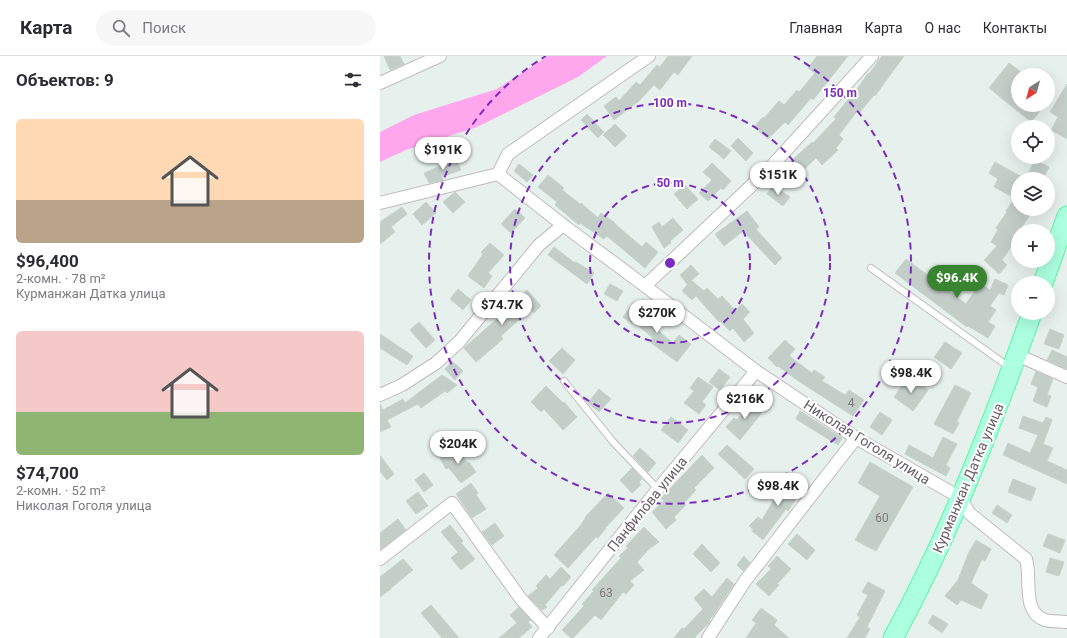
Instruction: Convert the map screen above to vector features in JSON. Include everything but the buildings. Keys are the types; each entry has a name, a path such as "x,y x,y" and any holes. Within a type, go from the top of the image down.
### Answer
{"main road":[{"path":"1046,276 1067,216"},
{"name":"Курманжан Датка улица","path":"893,638 933,562 961,498 988,434 1029,320"}],"street":[{"path":"380,83 440,56"},
{"path":"380,203 498,174 508,154 649,56"},
{"path":"646,286 769,168 872,56"},
{"name":"Николая Гоголя улица","path":"498,174 756,371 856,438 961,498 969,513 1026,559 1029,567 1031,607 1038,617 1047,621 1067,622"},
{"path":"380,395 402,385 430,366 459,342 539,245 563,225"},
{"path":"1014,362 1067,377"},
{"name":"Панфилова улица","path":"539,638 658,489 756,371"},
{"path":"708,638 745,581 856,438"},
{"path":"380,560 452,503 521,599 548,628"}],"lane":[{"path":"871,268 1014,362"},
{"path":"564,381 614,443 658,489"}],"shaded area":[{"path":"548,56 607,56 578,77 477,127 406,150 380,162 380,132 414,115 497,89"}]}
